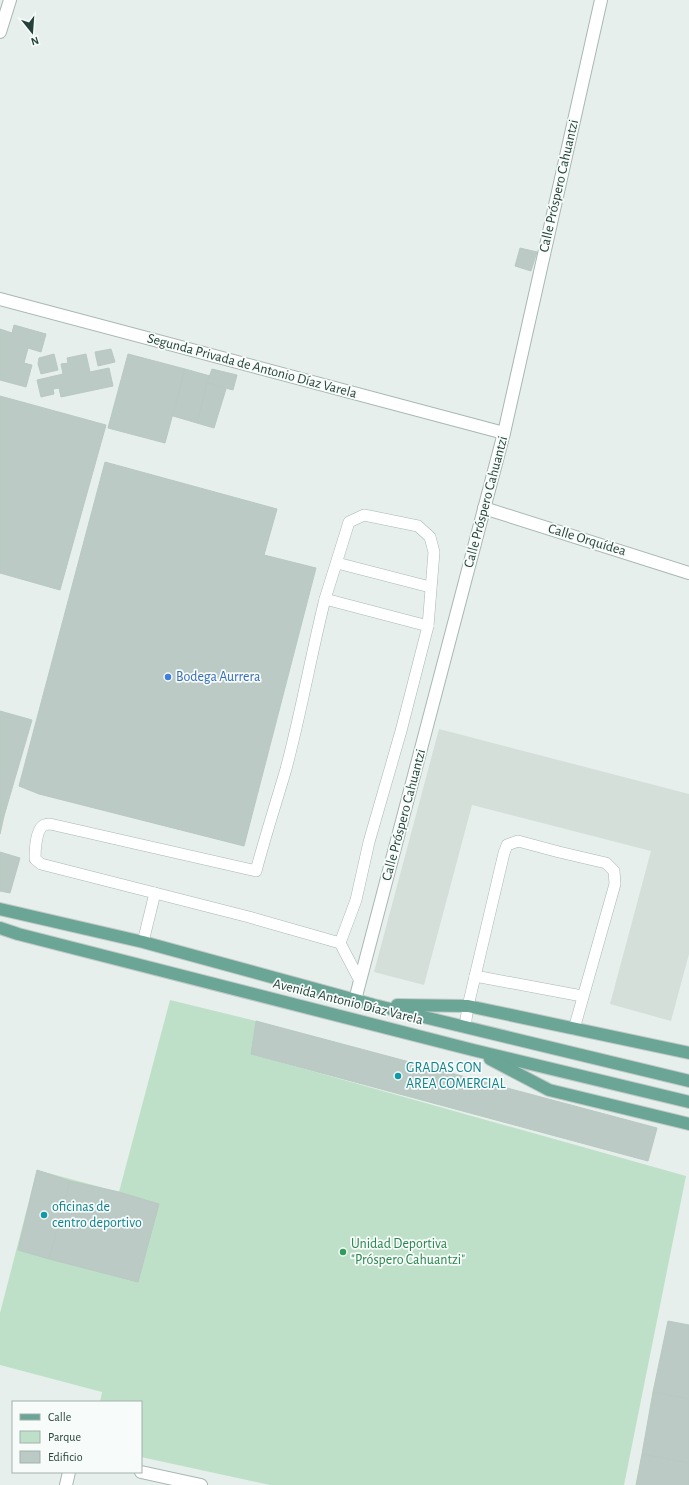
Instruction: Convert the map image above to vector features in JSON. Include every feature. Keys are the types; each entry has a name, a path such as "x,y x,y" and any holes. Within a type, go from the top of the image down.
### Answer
{"main road":[{"name":"Avenida Antonio Díaz Varela","path":"0,910 143,942 374,1005 689,1081"},
{"name":"Avenida Antonio Díaz Varela","path":"0,928 18,934 473,1050 689,1102"},
{"path":"374,1005 468,1006 689,1053"},
{"path":"473,1050 549,1090 689,1124"}],"street":[{"path":"0,32 10,0"},
{"name":"Calle Próspero Cahuantzi","path":"355,1000 504,433 601,0"},
{"name":"Segunda Privada de Antonio Díaz Varela","path":"0,298 504,433"},
{"name":"Calle Orquídea","path":"484,508 689,572"},
{"path":"142,1472 201,1485"},
{"path":"66,1485 69,1473"}],"lane":[{"path":"340,943 356,900 369,842 401,731 428,626 434,552 430,537 418,526 364,515 349,522 325,599 290,754 256,872 50,824 44,825 39,830 35,850 35,859 41,864 249,917 340,943 360,981"},
{"path":"337,563 430,587"},
{"path":"325,599 428,626"},
{"path":"465,1027 468,1006 504,853 507,845 518,841 606,863 614,871 615,884 582,996 574,1029"},
{"path":"143,942 155,893"},
{"path":"475,976 582,996"}],"shaded area":[{"path":"439,729 689,794 689,954 671,1021 610,1004 651,851 472,805 424,985 374,972"}],"green space":[{"name":"Unidad Deportiva \"Próspero Cahuantzi\"","path":"170,1000 256,1021 251,1054 686,1176 624,1485 270,1485 142,1457 142,1401 100,1401 102,1392 0,1365 0,1313 37,1170 119,1192"}],"building":[{"path":"520,248 537,252 531,271 515,266"},
{"path":"14,325 46,334 41,352 28,348 24,363 32,365 26,387 0,380 0,329 12,333"},
{"path":"111,349 115,362 98,366 95,352"},
{"path":"54,354 58,370 41,374 38,364 39,358"},
{"path":"86,354 90,372 109,368 113,386 61,397 59,388 53,389 54,394 41,397 37,380 63,374 61,364 68,363 67,358"},
{"path":"128,354 185,369 165,443 108,428"},
{"path":"185,369 210,376 197,423 173,416"},
{"path":"212,369 237,375 233,390 207,383"},
{"path":"207,383 226,389 214,428 197,423"},
{"path":"0,396 106,425 60,590 0,573"},
{"name":"Bodega Aurrera","path":"105,462 277,509 264,555 316,568 244,846 39,794 19,786"},
{"path":"0,711 32,720 4,816 0,815"},
{"path":"0,815 4,816 0,834"},
{"path":"0,852 20,858 10,893 0,891"},
{"name":"GRADAS CON AREA COMERCIAL","path":"256,1021 657,1128 648,1161 251,1054"},
{"name":"oficinas de centro deportivo","path":"37,1170 70,1181 49,1259 18,1250"},
{"path":"70,1181 119,1192 159,1204 138,1282 49,1259"},
{"path":"668,1321 689,1325 689,1399 653,1392"},
{"path":"653,1392 689,1399 689,1463 642,1454"},
{"path":"642,1454 689,1463 689,1485 636,1485"}],"place":[{"name":"Bodega Aurrera","path":"168,677"},
{"name":"GRADAS CON AREA COMERCIAL","path":"398,1076"},
{"name":"oficinas de centro deportivo","path":"44,1215"},
{"name":"Unidad Deportiva \"Próspero Cahuantzi\"","path":"343,1252"}]}
